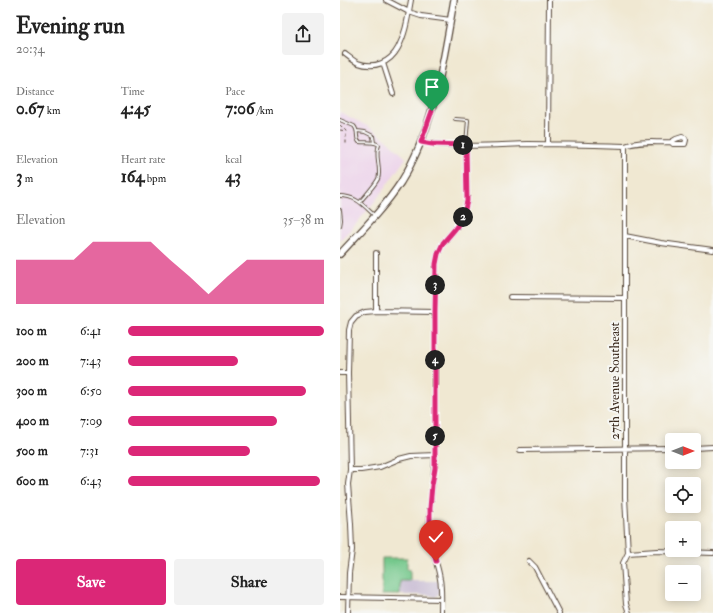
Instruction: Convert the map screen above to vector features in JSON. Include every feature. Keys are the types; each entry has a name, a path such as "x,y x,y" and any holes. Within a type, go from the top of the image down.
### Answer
{"street":[{"path":"386,0 409,12 421,16 451,20"},
{"path":"345,54 358,63 378,65 394,54 398,48 406,24 411,0"},
{"path":"340,254 387,201 400,182 421,142 429,122 435,100 454,0"},
{"path":"548,144 549,0"},
{"path":"383,63 393,94"},
{"path":"421,142 432,144 466,145 548,144 625,146 640,143 671,142"},
{"path":"441,613 440,580 430,538 430,508 435,468 436,264 438,254 443,243 463,217 467,201 466,145"},
{"name":"27th Avenue Southeast","path":"625,146 625,497 628,553 623,563 626,604 629,613"},
{"path":"625,236 661,243 713,250"},
{"path":"376,253 376,311"},
{"path":"510,297 625,298"},
{"path":"348,613 349,573 352,550 348,484 350,470 348,373 349,330 351,322 356,316 365,312 435,312"},
{"path":"340,373 348,373"},
{"path":"701,448 713,447"},
{"path":"520,450 665,448"},
{"path":"350,470 380,467 411,456 435,455"},
{"path":"628,553 658,551 713,553"},
{"path":"528,561 535,566 558,613"},
{"path":"340,597 441,599"}],"lane":[{"path":"455,119 468,120 466,145"},
{"path":"340,120 354,126 357,131 357,140 359,142 377,143 379,145 377,148 378,178 360,202"},
{"path":"357,131 365,132 373,136 374,143"},
{"path":"340,196 351,197 360,202 374,215"},
{"path":"340,210 340,226"}],"path":[{"path":"340,125 346,131 346,146"},
{"path":"340,130 346,131"}],"shaded area":[{"path":"340,112 369,127 388,141 406,158 376,200 340,240"},
{"path":"400,581 438,581 440,592 435,597 429,595 400,595"}],"green space":[{"path":"382,558 407,558 407,569 410,569 410,581 400,581 400,595 382,595"}],"route":[{"path":"432,111 421,142 432,144 466,145 467,201 463,217 443,243 438,254 436,264 435,468 430,508 430,538 436,561"}]}
